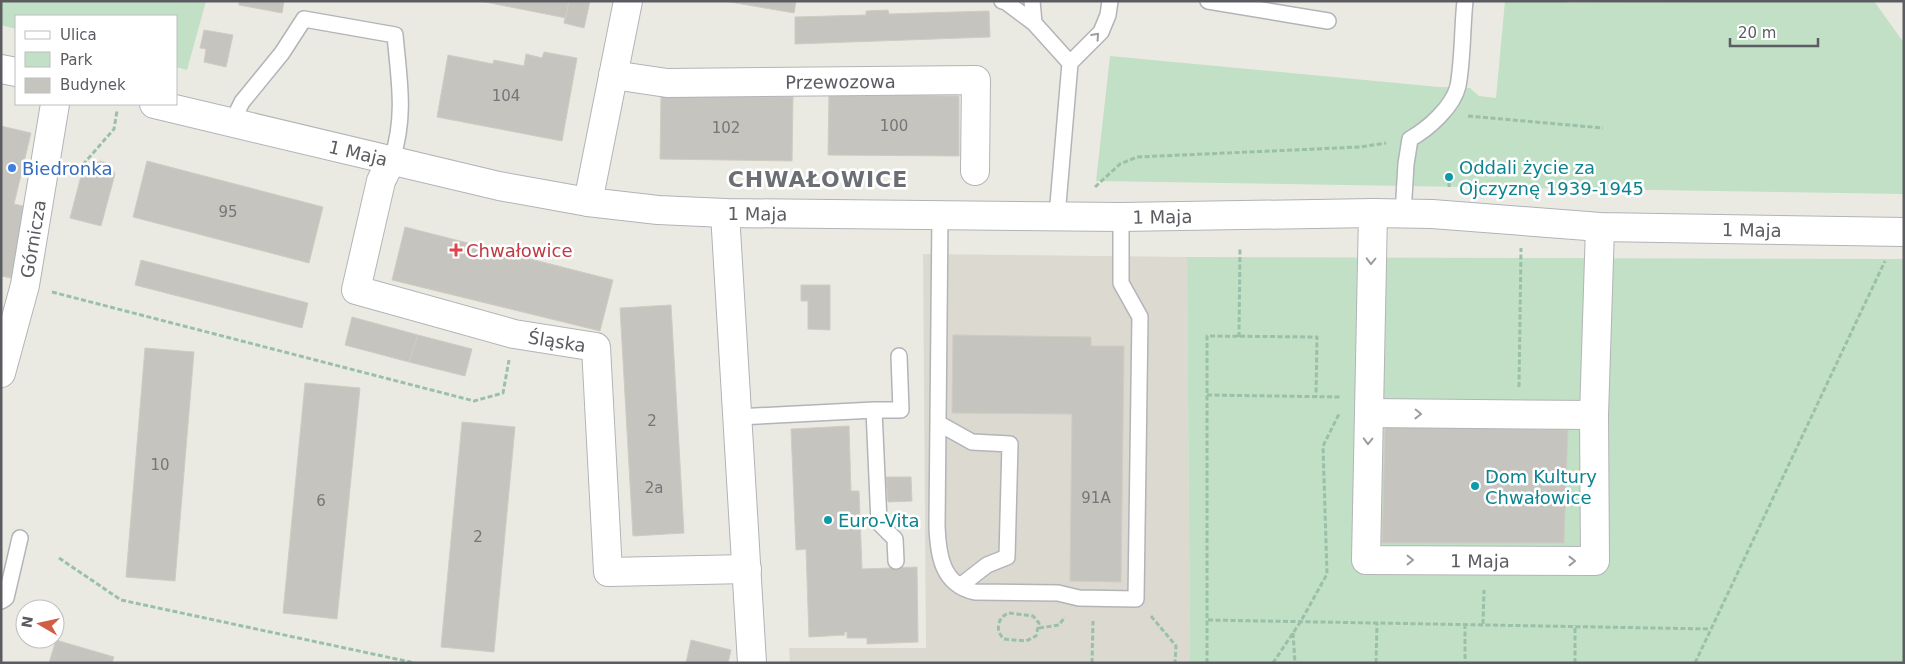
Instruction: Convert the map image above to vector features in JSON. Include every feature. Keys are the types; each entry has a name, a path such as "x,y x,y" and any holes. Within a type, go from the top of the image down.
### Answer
{"street":[{"path":"588,202 628,1"},
{"path":"1,69 15,72"},
{"name":"Przewozowa","path":"614,75 667,83 976,80 975,170"},
{"name":"Górnicza","path":"1,373 25,285 55,105"},
{"name":"1 Maja","path":"158,105 392,159 499,186 588,202 658,210 725,213 1057,216 1373,213 1600,227 1904,232"},
{"name":"Śląska","path":"392,159 381,181 356,290 514,334 596,347 608,572 747,569"},
{"path":"725,213 752,663"},
{"name":"1 Maja","path":"1373,213 1362,403 1366,560 1595,561 1594,415 1600,227"},
{"path":"1362,403 1519,415 1594,415"}],"lane":[{"path":"1002,1 1034,23 1070,64"},
{"path":"1032,1 1034,23"},
{"path":"1057,216 1070,64 1101,32 1108,15 1110,1"},
{"path":"1208,1 1328,21"},
{"path":"1403,214 1410,139 1426,131 1438,120 1458,88 1464,1"},
{"path":"232,122 242,102 282,53 304,19 394,35 402,107 399,138 392,159"},
{"path":"940,215 937,546 941,564 960,586 967,590 989,593 1058,593 1079,598 1136,599 1140,316 1121,283 1121,216"},
{"path":"737,417 901,410 899,356"},
{"path":"874,410 879,523 895,538 896,561"},
{"path":"938,423 972,442 1010,444 1007,557 987,566 960,586"},
{"path":"1,601 6,598 20,538"}],"path":[{"path":"72,177 114,129 117,111"},
{"path":"1438,120 1469,116 1602,128"},
{"path":"1095,187 1120,164 1137,157 1360,147 1410,139"},
{"path":"1635,181 1635,196"},
{"path":"1239,337 1240,247"},
{"path":"1519,415 1521,248"},
{"path":"1695,663 1887,256"},
{"path":"25,285 474,401 503,393 514,334"},
{"path":"1207,663 1207,336 1317,337 1316,397"},
{"path":"1207,395 1316,397 1362,403"},
{"path":"1273,663 1301,621 1327,574 1324,446 1362,403"},
{"path":"59,558 121,600 415,663"},
{"path":"1483,624 1484,560"},
{"path":"1004,614 1024,614 1033,616 1039,628 1036,636 1026,641 1004,639 1000,636 998,626 1004,614"},
{"path":"1208,620 1576,625 1710,629"},
{"path":"1376,663 1377,623"},
{"path":"1465,624 1466,663"},
{"path":"1039,628 1059,625"},
{"path":"1575,663 1576,625"},
{"path":"1092,663 1093,629"},
{"path":"1165,633 1176,646 1175,663"},
{"path":"1293,633 1295,663"}],"shaded area":[{"path":"923,254 1187,257 1190,663 790,663 789,648 926,648"}],"green space":[{"path":"1,1 206,1 187,70 178,68 178,15 15,15 15,29 1,25"},
{"path":"1505,1 1566,1 1567,3 1874,1 1904,43 1904,194 1096,181 1110,56 1439,87 1470,88 1479,96 1496,98"},
{"path":"1187,257 1904,259 1904,663 1190,663"}],"building":[{"path":"239,1 284,1 282,13 239,5"},
{"path":"480,1 569,1 566,18"},
{"path":"569,1 590,1 584,28 564,23"},
{"path":"724,1 796,1 794,13"},
{"path":"888,10 889,14 989,11 990,37 795,44 795,17 866,15 866,11"},
{"path":"204,30 233,35 226,67 204,62 206,49 200,48"},
{"path":"544,52 577,58 562,141 437,117 448,55 493,64 494,60 524,66 526,54 542,58"},
{"path":"829,95 959,96 959,156 828,155"},
{"path":"661,96 793,97 792,161 660,159"},
{"name":"Biedronka","path":"1,126 31,133 14,204 32,208 16,279 1,276"},
{"path":"100,161 110,164 115,174 101,226 70,218 82,172 89,174 91,167"},
{"path":"147,161 323,207 309,263 133,217"},
{"path":"405,227 613,280 600,331 392,280"},
{"path":"141,260 308,303 302,328 135,285"},
{"path":"801,285 830,285 830,330 808,329 808,301 801,301"},
{"path":"671,305 684,533 633,536 620,308"},
{"path":"352,317 418,335 409,362 345,345"},
{"path":"418,335 472,349 465,376 409,362"},
{"path":"953,335 1091,337 1091,346 1124,346 1121,582 1070,581 1072,414 952,413"},
{"path":"145,348 194,352 175,581 126,577"},
{"path":"305,383 360,388 337,619 283,613"},
{"path":"462,422 515,427 494,652 441,647"},
{"name":"Euro-Vita","path":"849,426 851,491 859,491 862,569 917,567 918,642 867,644 867,638 847,638 847,632 844,632 845,635 809,637 806,549 796,550 791,429"},
{"name":"Dom Kultury Chwałowice","path":"1385,426 1568,430 1564,543 1382,543"},
{"path":"886,477 911,477 912,501 888,502"},
{"path":"691,640 731,650 728,663 686,663"},
{"path":"65,643 114,657 112,663 49,663 53,649 65,649"}],"place":[{"name":"Biedronka","path":"12,168"},
{"name":"Oddali życie za Ojczyznę 1939-1945","path":"1449,177"},
{"name":"Chwałowice","path":"456,250"},
{"name":"Dom Kultury Chwałowice","path":"1475,486"},
{"name":"Euro-Vita","path":"828,520"}],"district":[{"name":"CHWAŁOWICE","path":"818,179"}]}
